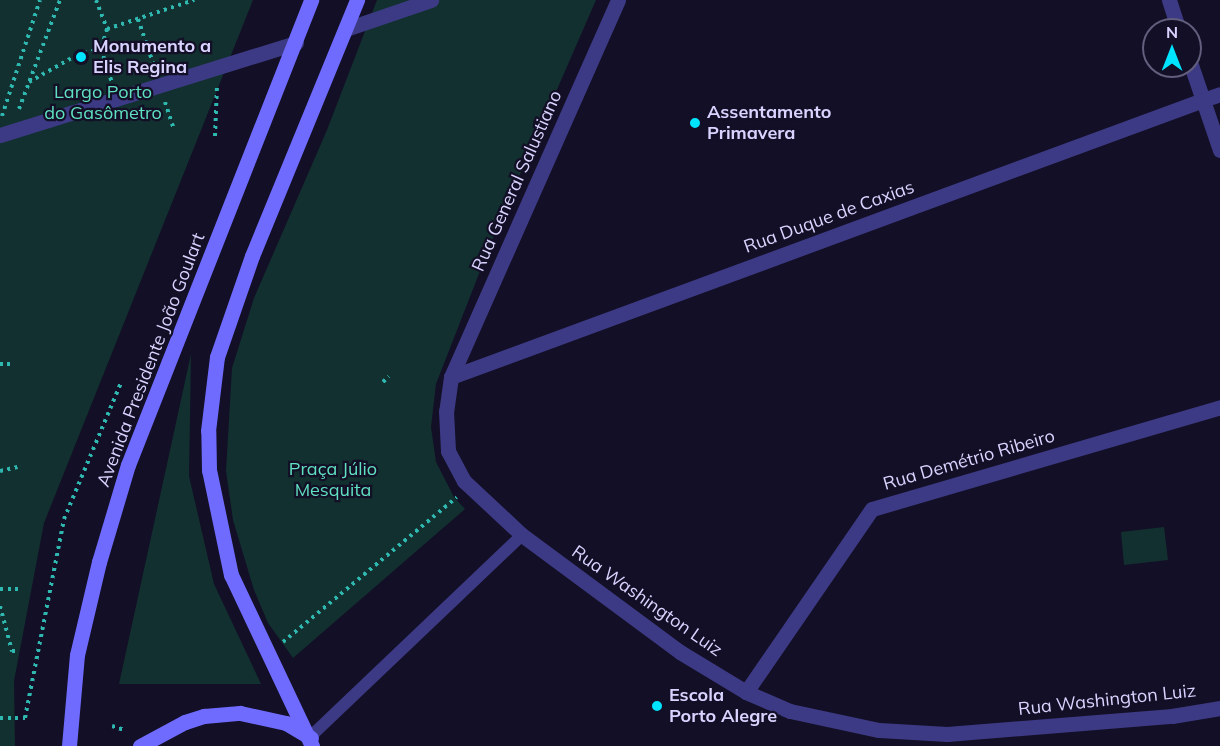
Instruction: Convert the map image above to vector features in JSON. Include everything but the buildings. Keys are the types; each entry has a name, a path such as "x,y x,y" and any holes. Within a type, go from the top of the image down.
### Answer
{"main road":[{"name":"Avenida Presidente João Goulart","path":"69,746 77,655 99,562 128,465 312,0"},
{"path":"311,741 231,575 209,470 212,390 217,357 252,256 357,0"},
{"path":"140,746 185,722 204,716 240,713 286,723 311,741 323,746"}],"street":[{"path":"346,29 430,0"},
{"name":"Rua General Salustiano","path":"451,377 618,0"},
{"path":"1169,0 1175,18"},
{"path":"3,130 296,43"},
{"path":"1195,78 1220,150"},
{"name":"Rua Duque de Caxias","path":"451,377 1220,94"},
{"name":"Rua Washington Luiz","path":"451,377 446,411 448,451 469,487 522,535 680,652 746,692 790,711 837,723 947,734 1160,717 1220,708"},
{"name":"Rua Demétrio Ribeiro","path":"746,692 872,509 1220,407"}],"lane":[{"path":"311,741 522,535"}],"path":[{"path":"3,130 40,0"},
{"path":"3,130 29,82 60,0"},
{"path":"96,0 107,29 101,49 117,98"},
{"path":"107,29 194,0"},
{"path":"138,19 141,29"},
{"path":"29,82 77,55 101,49"},
{"path":"215,136 218,67"},
{"path":"0,364 13,364"},
{"path":"383,382 389,376"},
{"path":"0,718 26,718 64,519 121,382"},
{"path":"0,471 18,467"},
{"path":"271,654 469,487"},
{"path":"0,589 19,589"},
{"path":"0,606 12,651 19,651"},
{"path":"112,726 124,730"}],"green space":[{"name":"Largo Porto do Gasômetro","path":"0,0 253,0 44,523 14,681 15,746 0,746"},
{"name":"Praça Júlio Mesquita","path":"377,0 596,0 498,225 436,384 431,427 436,462 454,497 465,509 293,658 268,623 254,590 233,520 226,471 232,368 254,298 327,130"},
{"path":"191,354 189,476 214,584 261,684 119,684"},
{"path":"1164,527 1168,560 1124,565 1121,532"}],"place":[{"name":"Monumento a Elis Regina","path":"81,57"},
{"name":"Assentamento Primavera","path":"695,123"},
{"name":"Escola Porto Alegre","path":"657,706"}]}
